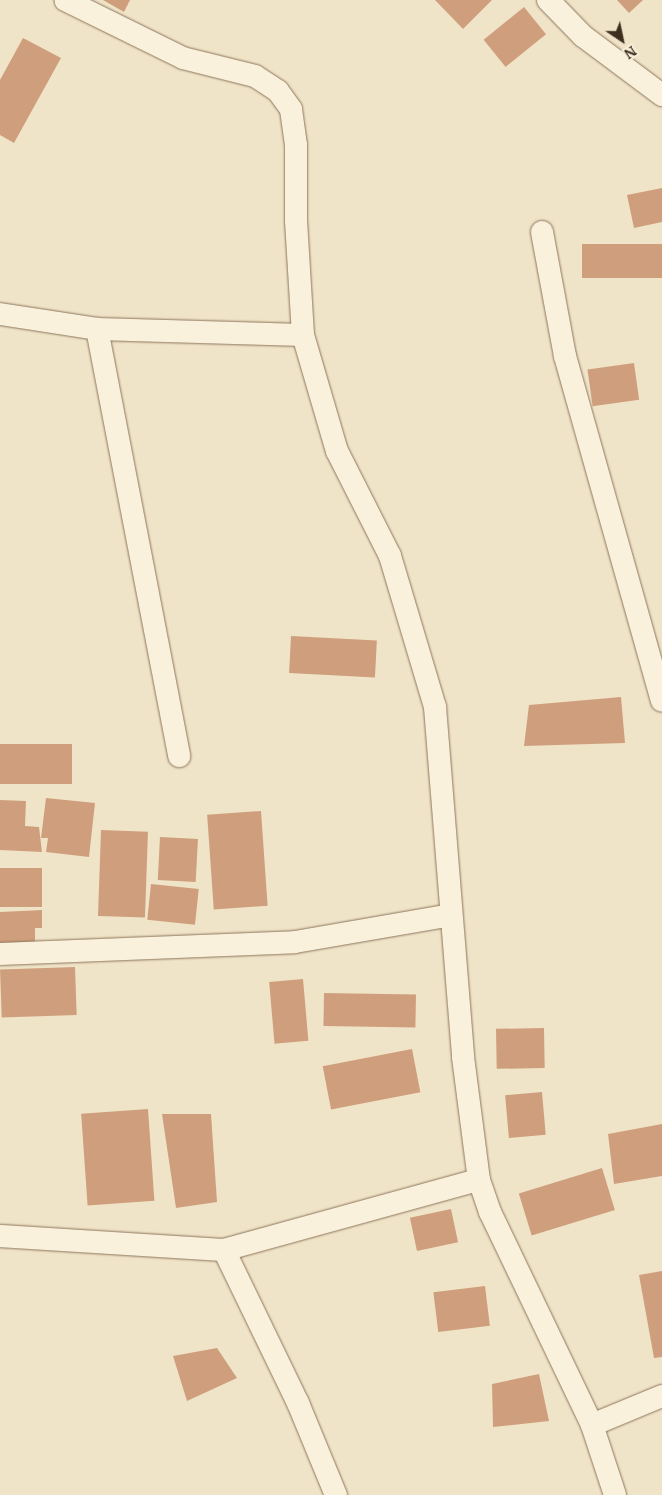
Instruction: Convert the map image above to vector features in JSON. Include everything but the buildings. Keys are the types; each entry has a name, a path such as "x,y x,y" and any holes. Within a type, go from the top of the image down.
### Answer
{"street":[{"path":"65,0 183,58 255,76 278,90 291,109 296,145 296,221 303,335 337,451 390,556 435,707 449,858 451,914 463,1057 479,1180 490,1212 592,1426 615,1495"},
{"path":"548,0 583,36 662,95"},
{"path":"542,232 566,356 662,701"},
{"path":"0,314 97,329 303,335"},
{"path":"97,329 178,756"},
{"path":"0,954 295,942 451,914"},
{"path":"0,1236 224,1250 479,1180"},
{"path":"224,1250 298,1403 336,1495"},
{"path":"592,1426 662,1396"}]}
